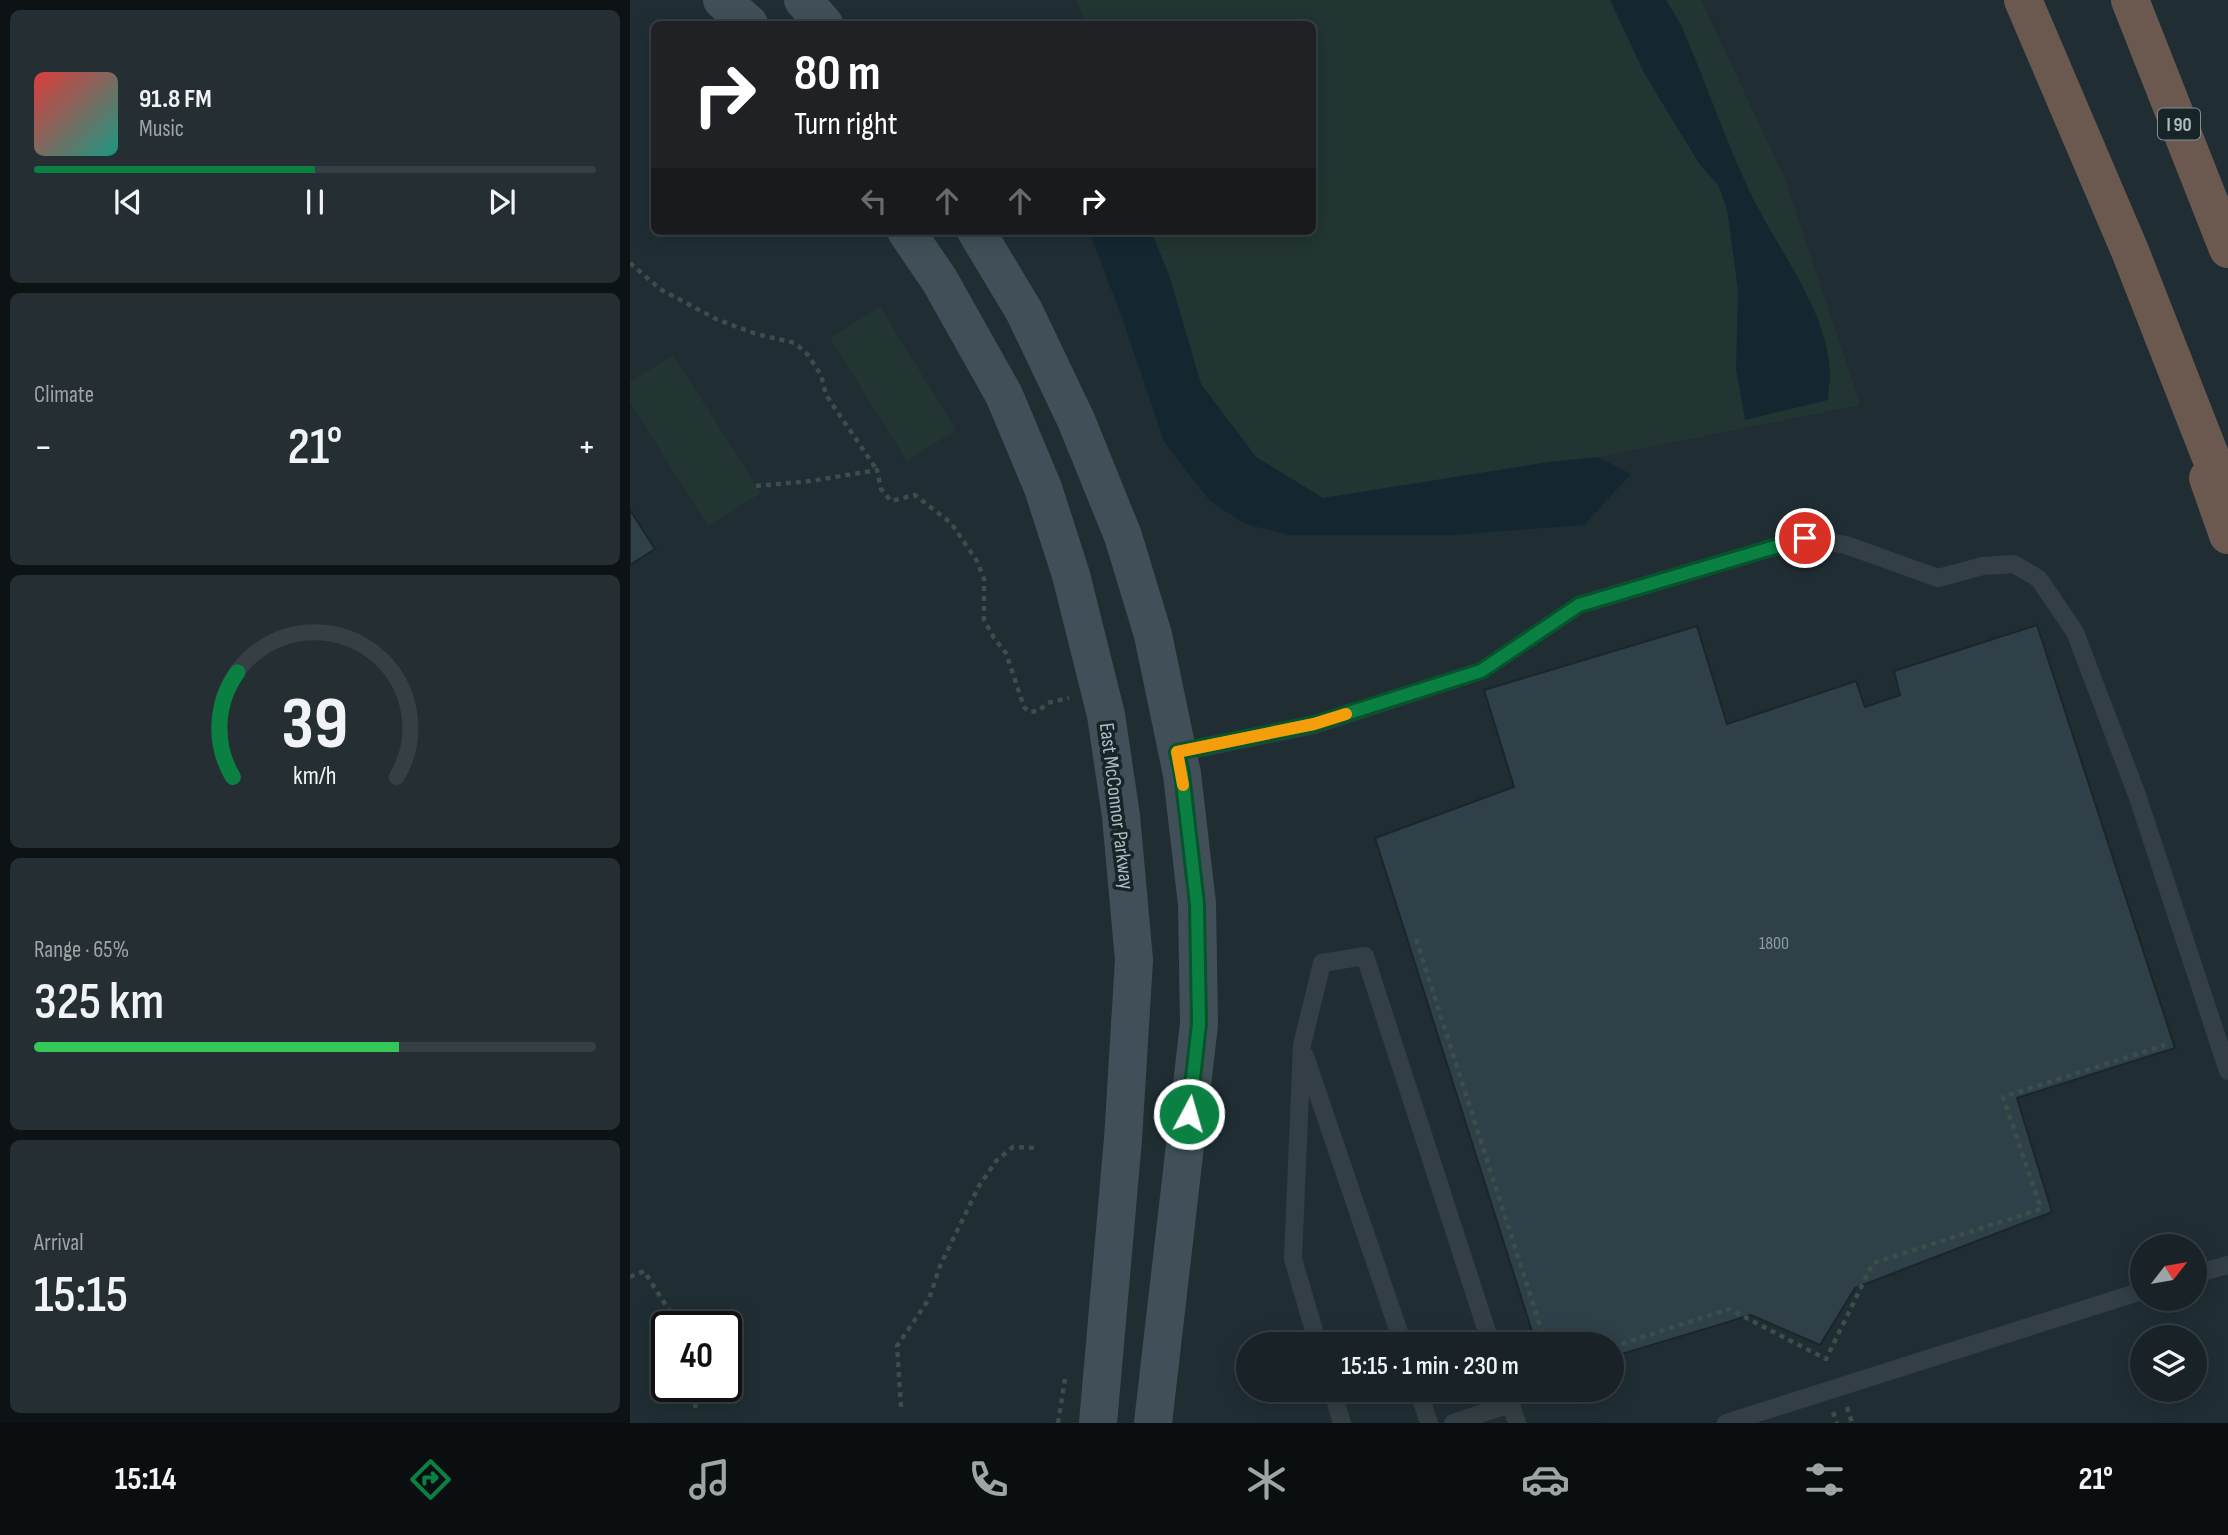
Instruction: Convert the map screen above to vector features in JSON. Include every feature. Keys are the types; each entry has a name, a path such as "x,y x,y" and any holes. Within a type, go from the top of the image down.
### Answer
{"highway":[{"path":"2023,0 2130,251 2228,501"},
{"name":"I 90","path":"2130,0 2228,249"},
{"path":"2130,251 2228,535"}],"street":[{"path":"722,0 746,21"},
{"path":"803,0 821,21"},
{"name":"East McConnor Parkway","path":"909,235 940,281 1004,395 1043,488 1071,575 1106,715 1121,816 1134,960 1123,1139 1098,1423"},
{"path":"978,235 1030,323 1076,420 1123,536 1153,635 1182,774 1197,904 1199,1024 1153,1423"}],"lane":[{"path":"1177,752 1314,724 1481,671 1579,605 1805,538 1846,545 1938,578 1983,566 2014,564 2039,579 2075,632 2137,795 2228,1071"},
{"path":"1314,1332 1293,1259 1302,1045 1322,963 1365,956 1487,1332"},
{"path":"1302,1045 1399,1332"},
{"path":"2207,1271 2228,1265"},
{"path":"1726,1423 2130,1295"},
{"path":"1336,1402 1342,1423"},
{"path":"1422,1402 1429,1423"},
{"path":"1453,1423 1496,1402"},
{"path":"1510,1402 1517,1423"}],"path":[{"path":"630,263 660,289 716,318 756,334 795,343 808,355 821,375 826,395 877,470 881,489 891,501 915,495 951,523 968,545 984,579 984,620 1006,653 1024,707 1029,712 1039,711 1047,703 1078,698"},
{"path":"756,486 877,470"},
{"path":"1416,939 1542,1332"},
{"path":"1624,1343 1729,1309 1826,1359 1873,1263 2041,1209 2003,1097 2165,1045"},
{"path":"901,1407 897,1346 929,1299 940,1266 966,1209 996,1161 1013,1147 1038,1148"},
{"path":"630,1277 644,1270 670,1311"},
{"path":"1058,1423 1066,1376"},
{"path":"695,1408 696,1402"},
{"path":"1837,1423 1833,1412 1847,1407 1852,1423"}],"green space":[{"path":"1076,0 1701,0 1784,177 1860,405 1598,457 1549,462 1323,498 1256,457 1201,384 1169,275 1153,235 1316,235 1316,21 1086,21"},
{"path":"880,307 956,430 907,461 830,338"},
{"path":"673,355 761,493 708,526 630,402 630,382"}],"water":[{"path":"1610,0 1666,0 1680,23 1750,192 1799,279 1820,325 1830,373 1828,400 1745,420 1736,369 1738,291 1727,209 1718,185 1700,165 1644,73"},
{"path":"1091,235 1153,235 1169,275 1201,384 1256,457 1323,498 1549,462 1598,457 1631,474 1584,525 1453,535 1289,535 1245,524 1210,501 1164,442 1124,323"}],"building":[{"path":"630,510 655,549 630,565"},
{"path":"2037,625 2175,1048 2017,1098 2052,1212 1855,1288 1820,1345 1751,1315 1624,1353 1624,1332 1532,1332 1375,838 1514,787 1484,690 1697,626 1727,724 1856,681 1865,707 1900,695 1894,671"}],"slow traffic":[{"path":"1183,785 1177,752 1314,724 1346,714"}],"route":[{"path":"1189,1114 1199,1024 1197,904 1177,752 1314,724 1481,671 1579,605 1805,538"}]}
